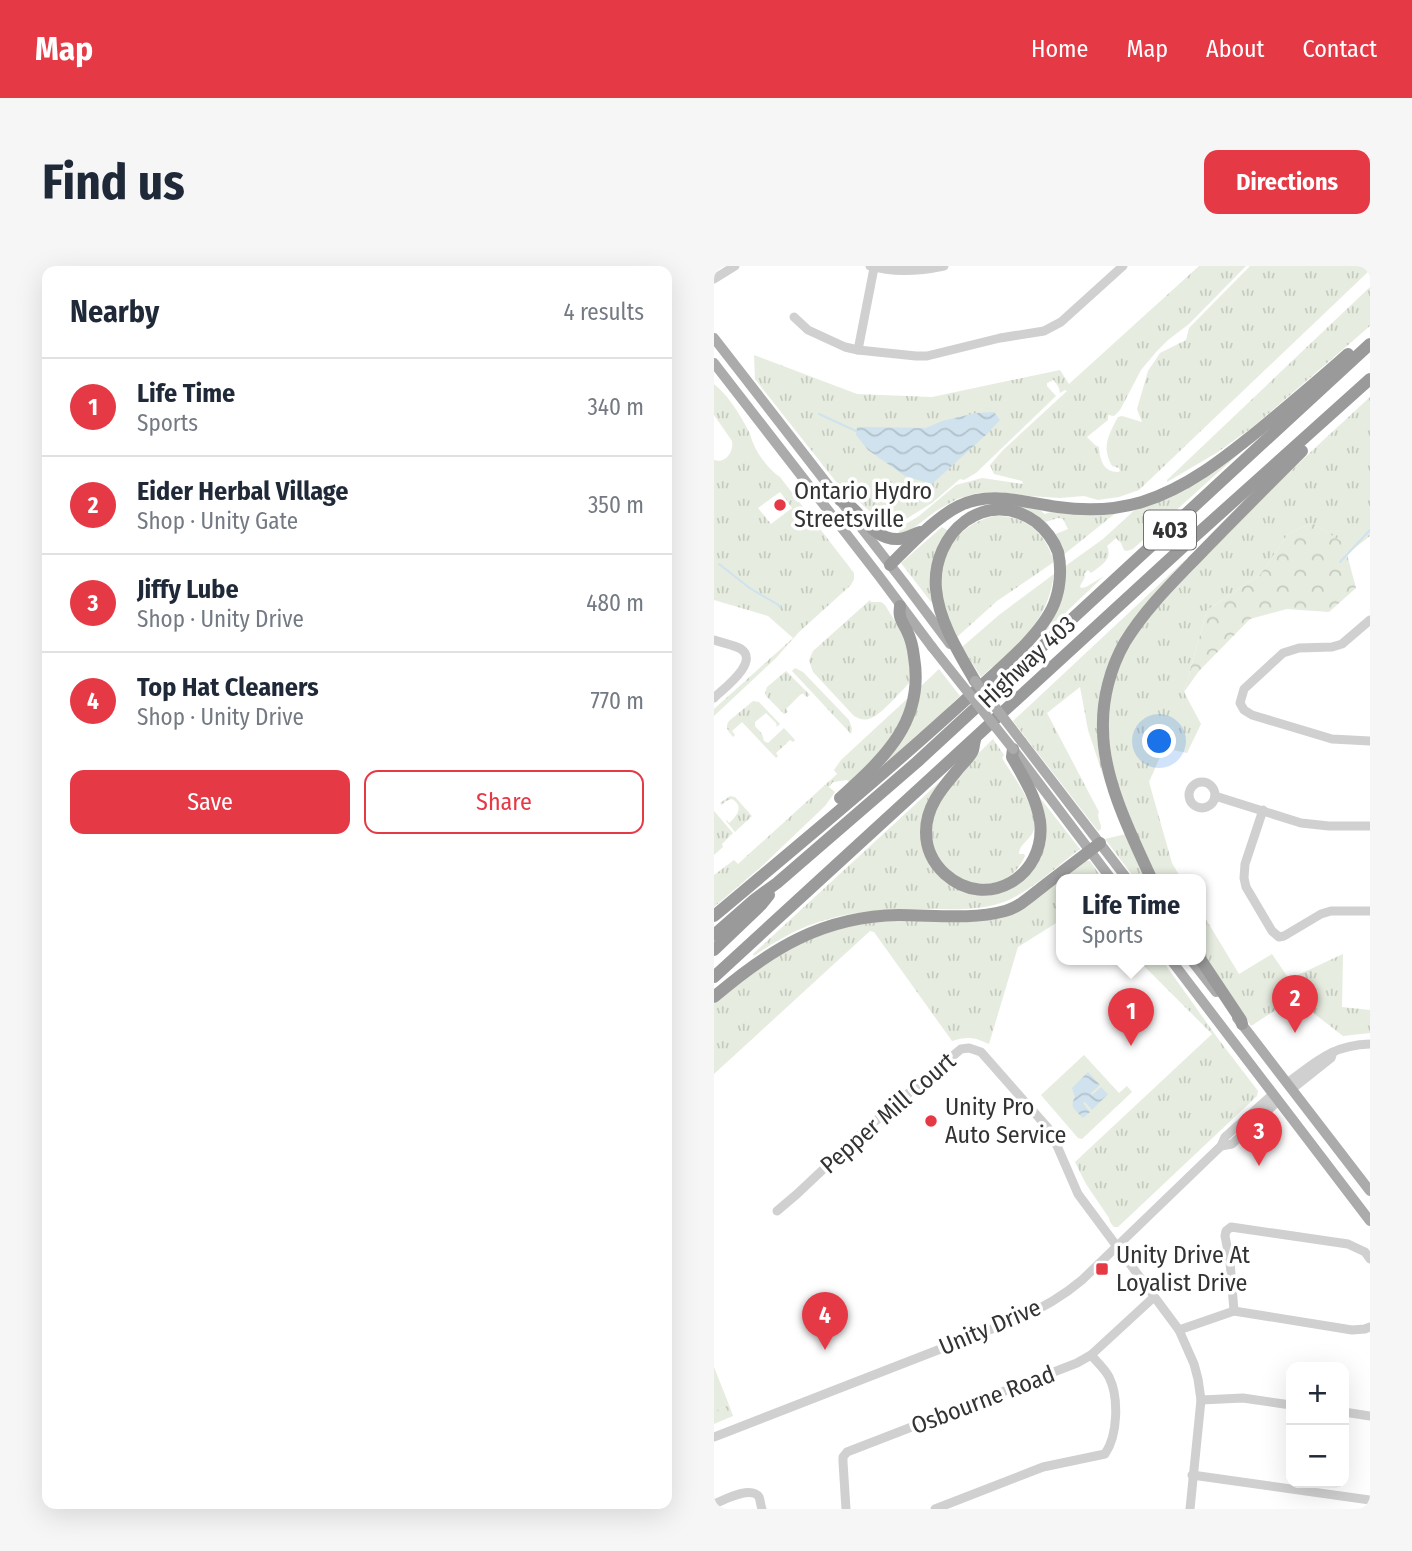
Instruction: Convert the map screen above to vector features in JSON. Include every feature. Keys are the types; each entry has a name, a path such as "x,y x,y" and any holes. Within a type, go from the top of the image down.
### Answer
{"highway":[{"path":"890,565 942,517 958,506 983,499 1010,499 1086,510 1121,506 1164,494 1227,455 1370,336"},
{"name":"Highway 403","path":"714,935 917,762 1370,344"},
{"name":"Highway 403","path":"714,977 1370,379"},
{"path":"1149,874 1127,826 1105,755 1102,731 1104,708 1114,667 1124,644 1148,611 1325,428 1329,417"},
{"path":"840,500 849,504 872,529 885,537 901,538 927,530"},
{"path":"714,916 947,716 1005,664 1038,629 1054,605 1060,576 1058,555 1055,545 1041,526 1012,511 999,510 978,514 965,520 955,529 938,561 938,600 945,631 975,681"},
{"path":"769,871 793,843 889,750 903,729 912,705 916,673 910,639 900,618 900,606"},
{"path":"975,739 973,752 937,796 928,812 926,832 929,853 939,869 953,881 969,889 988,890 1009,883 1028,868 1038,849 1040,824 1036,804 1012,757 1017,745"},
{"path":"1059,874 1095,846"},
{"path":"714,997 766,956 799,937 830,925 885,916 981,915 1007,911 1056,877"},
{"path":"714,950 761,905 778,883"},
{"path":"1204,965 1242,1024"}],"main road":[{"path":"714,338 890,565 945,631"},
{"path":"714,363 932,647 1017,745 1095,846 1122,874"},
{"path":"975,681 1017,745"},
{"path":"1095,846 1109,874"},
{"path":"1175,965 1370,1220"},
{"path":"1195,965 1370,1191"},
{"path":"1276,1098 1290,1086"}],"street":[{"path":"714,279 735,266"},
{"path":"858,350 872,267 908,271 944,266"},
{"path":"794,317 808,330 858,350 927,356 1000,338 1044,331 1061,323 1123,266"},
{"path":"1370,620 1342,644 1299,648 1283,653 1244,689 1240,703 1244,710 1252,715 1332,739 1370,740"},
{"path":"714,640 740,649 747,659 745,667 714,698"},
{"path":"1214,796 1301,822 1329,826 1370,826"},
{"path":"1263,810 1245,864 1244,878 1246,887 1272,931 1279,937 1284,936 1331,911 1370,911"},
{"path":"1290,1086 1332,1058 1333,1052 1345,1047 1370,1044"},
{"name":"Pepper Mill Court","path":"777,1211 892,1105 961,1049 969,1048 981,1052 1048,1128 1078,1194 1116,1247"},
{"name":"Unity Drive","path":"714,1437 1035,1312 1071,1290 1221,1146 1225,1137 1276,1098"},
{"path":"1234,1311 1225,1236 1231,1227 1348,1244 1365,1252 1370,1259"},
{"path":"1116,1247 1179,1330 1194,1364 1200,1400 1189,1509"},
{"name":"Osbourne Road","path":"846,1509 843,1462 847,1452 1070,1367 1091,1355 1154,1297"},
{"path":"1179,1330 1234,1311 1352,1330 1370,1326"},
{"path":"935,1509 1043,1467 1105,1454 1112,1439 1115,1396 1108,1376 1091,1355"},
{"path":"1200,1400 1243,1398 1286,1404"},
{"path":"1349,1413 1370,1416"},
{"path":"1192,1475 1370,1500"},
{"path":"714,1504 749,1492 759,1497 762,1509"}],"green space":[{"path":"1199,266 1246,266 1189,324 1156,352 1141,370 1120,410 1114,416 1108,415 1108,420 1087,437 1099,447 1101,461 1109,470 1120,471 1112,466 1107,453 1112,429 1118,417 1122,416 1142,422 1137,409 1148,371 1160,353 1186,340 1189,328 1250,266 1370,266 1370,270 1139,490 1119,497 1098,500 1084,496 1060,498 999,492 978,493 957,499 908,532 897,534 904,525 956,485 982,478 1023,484 1022,481 994,474 990,465 1067,391 1060,393 1054,380 1047,383 1056,396 976,473 964,480 960,479 932,503 893,527 885,525 857,500 852,502 755,379 754,355 857,394 932,397 1060,370 1069,384"},
{"path":"1370,287 1370,326 1254,426 1218,452 1167,482 1167,480"},
{"path":"714,384 736,410 761,457 780,477 854,573 854,579 851,585 714,716 714,709 793,638 768,616 714,600 714,460 725,458 730,452 732,441 714,415","holes":["780,492 792,508 771,524 758,508"]},
{"path":"1370,397 1370,536 1347,554 1343,543 1312,523 1288,534 1260,575 1207,610 1184,692 1201,724 1187,753 1164,748 1149,782 1172,863 1178,874 1153,874 1126,810 1113,762 1108,712 1115,671 1131,641 1165,600 1254,506"},
{"path":"1242,451 1133,549 1124,550 1116,538 1107,546 1107,559 1091,573 1088,570 1084,574 1080,586 1086,587 1104,576 1043,634 1041,631 1064,567 1103,539 1138,507"},
{"path":"1017,506 1041,510 1045,514 1117,512 1062,556 1053,535 1068,529 1063,519 1042,523"},
{"path":"995,516 1016,519 1033,528 1046,542 1054,562 997,601 957,637 943,602 941,587 945,559 950,547 968,527"},
{"path":"1312,523 1344,543 1356,588 1329,612 1287,609 1250,619 1199,671 1184,692 1207,610 1260,575 1288,534"},
{"path":"942,527 947,533 934,601 931,602 901,563"},
{"path":"1213,534 1159,593 1105,681 1107,787 1088,730 1080,687 1047,713 1099,812 1101,829 1098,831 1013,721"},
{"path":"1054,574 1046,603 1033,627 994,668 981,677 962,647"},
{"path":"870,600 885,605 907,641 911,681 880,713 871,718 860,719 854,716 813,672 809,660 813,651"},
{"path":"795,668 803,672 849,720 851,734 792,671"},
{"path":"939,669 960,696 872,776 919,688"},
{"path":"786,671 810,695 807,697 802,693 784,714 765,693 767,687"},
{"path":"908,698 892,734 869,763 850,783 847,780 833,782 829,787 835,792 825,806 714,907 714,875 734,860 738,864 837,774 834,770 841,760"},
{"path":"753,701 759,702 780,724 777,727 766,713 755,722 764,741 768,743 784,728 795,740 790,740 776,753 776,758 742,722 732,731 735,735 733,737 728,730 729,721"},
{"path":"993,739 1029,804 1034,823 1033,832 1019,851 1019,854 1025,856 1014,872 1000,881 984,884 968,881 953,873 940,861 932,845 930,826 938,804 946,792"},
{"path":"946,776 935,791 928,860 987,892 1035,863 1037,794 1080,849 1032,886 1011,899 992,906 877,911 836,917 796,931 754,956 753,954"},
{"path":"730,796 735,797 752,816 735,832 726,821 729,823 735,817 738,805 732,799 722,805 720,803"},
{"path":"714,811 733,833 714,855"},
{"path":"1126,834 1145,874 1131,874 1105,839"},
{"path":"1090,861 1099,874 1069,874"},
{"path":"1056,882 1056,923 1018,947 989,1044 971,1038 952,1041 874,932 870,931 714,1074 714,1004 760,967 788,949 811,938 852,925 884,921 975,921"},
{"path":"1206,919 1239,974 1272,954 1289,979 1343,954 1342,1007 1370,1010 1370,1033 1343,1036 1294,998 1251,1026 1206,958"},
{"path":"1143,965 1166,965 1258,1091 1257,1096 1118,1227 1114,1227 1075,1162 1212,1034"},
{"path":"1084,1055 1119,1093 1127,1086 1132,1092 1082,1139 1078,1138 1041,1095"},
{"path":"714,1367 729,1405 714,1411"},
{"path":"729,1405 733,1416 714,1424 714,1411"}],"water":[{"path":"994,412 1000,420 932,484 905,476 868,450 856,435 857,427 926,428 942,421 976,413"},
{"path":"1088,1072 1100,1085 1092,1095 1101,1087 1108,1094 1092,1110 1083,1103 1090,1112 1083,1118 1073,1106 1075,1097 1072,1088"}],"waterway":[{"path":"819,414 856,431"},
{"path":"1340,562 1370,530"},
{"path":"719,564 780,607"}],"place":[{"name":"Ontario Hydro Streetsville","path":"780,505"},
{"name":"Eider Herbal Village","path":"1295,1033"},
{"name":"Life Time","path":"1131,1046"},
{"name":"Unity Pro Auto Service","path":"931,1121"},
{"name":"Jiffy Lube","path":"1259,1166"},
{"name":"Unity Drive At Loyalist Drive","path":"1102,1269"},
{"name":"Top Hat Cleaners","path":"825,1350"}]}
